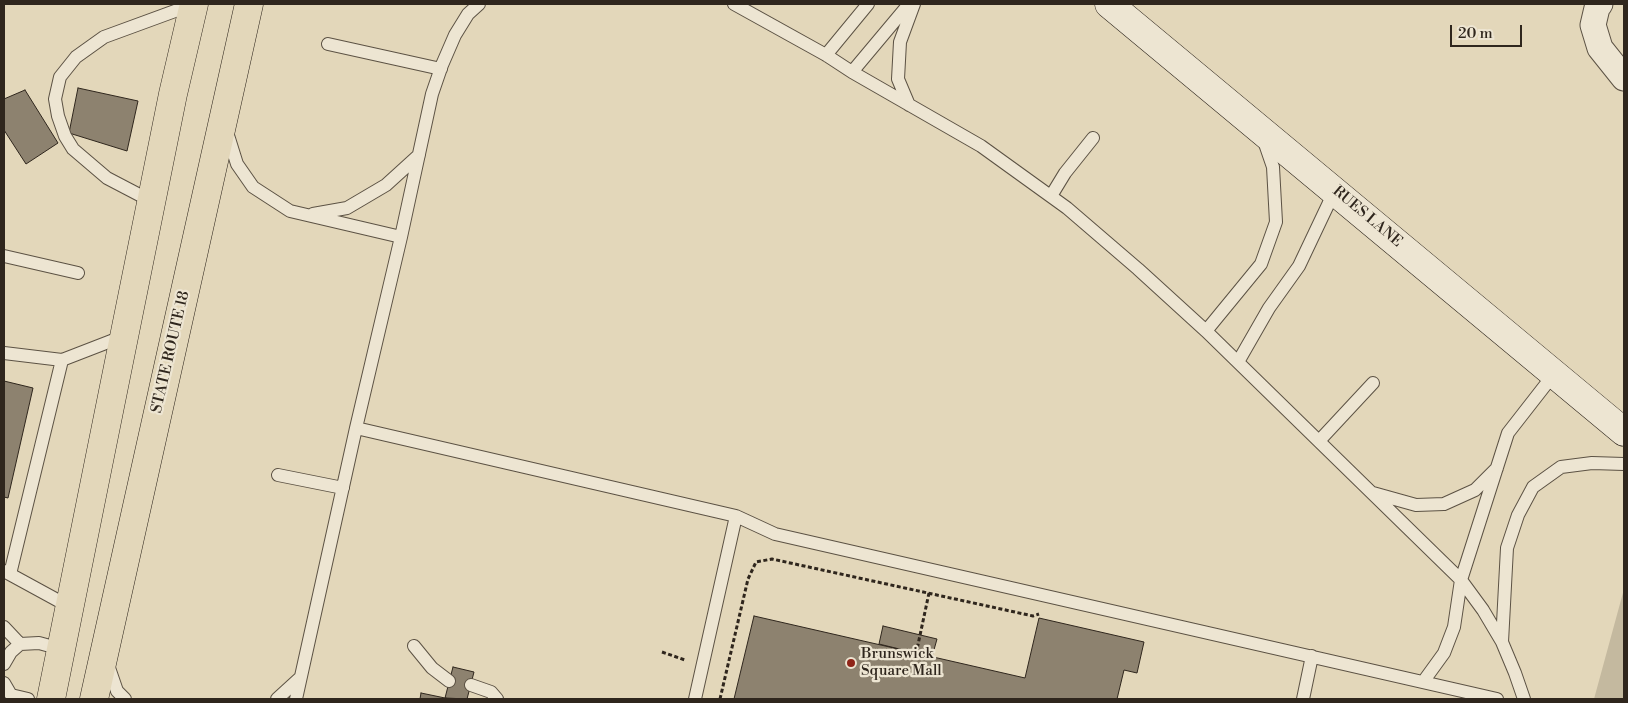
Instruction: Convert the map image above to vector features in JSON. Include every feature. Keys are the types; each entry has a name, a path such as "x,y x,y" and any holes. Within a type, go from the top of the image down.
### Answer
{"highway":[{"path":"51,699 173,94 194,4"},
{"name":"STATE ROUTE 18","path":"94,699 249,4"}],"main road":[{"name":"RUES LANE","path":"1109,4 1624,432"}],"street":[{"path":"1600,4 1597,8 1593,25 1600,48 1624,78"}],"lane":[{"path":"152,201 107,178 73,149 64,136 55,99 60,77 76,57 104,37 194,4"},
{"path":"296,699 432,94 440,69 455,35 468,14 479,4"},
{"path":"734,4 826,55 980,146 1067,208 1138,268 1206,331 1461,580 1502,642 1524,699"},
{"path":"826,55 868,4"},
{"path":"852,72 909,4"},
{"path":"909,105 898,78 900,42 914,4"},
{"path":"328,44 440,69"},
{"path":"223,121 237,164 253,187 290,211 401,237"},
{"path":"1206,331 1261,264 1276,222 1273,166 1259,128"},
{"path":"1051,196 1065,173 1093,138"},
{"path":"305,215 347,208 386,185 419,155"},
{"path":"1238,362 1269,308 1299,266 1335,190"},
{"path":"4,256 78,274"},
{"path":"4,353 62,360 124,336"},
{"path":"62,360 7,572 70,607"},
{"path":"1423,682 1444,653 1454,627 1461,580 1508,433 1554,374"},
{"path":"1319,441 1373,383"},
{"path":"356,428 736,516 775,534 1497,699"},
{"path":"1502,642 1507,548 1518,515 1533,487 1561,467 1592,463 1624,464"},
{"path":"1372,492 1416,505 1444,504 1475,490 1498,467"},
{"path":"278,475 343,488"},
{"path":"695,699 736,516"},
{"path":"4,627 20,644"},
{"path":"4,664 20,644 39,643 61,649"},
{"path":"414,646 432,668 449,680"},
{"path":"104,653 117,691 125,699"},
{"path":"1302,699 1312,656"},
{"path":"277,699 300,678"},
{"path":"4,683 11,696 28,699"},
{"path":"471,685 490,692 497,699"}],"path":[{"path":"720,699 748,579 756,562 772,559 1033,616 1038,614 1048,616"},
{"path":"916,654 929,593"},
{"path":"662,652 689,662"}],"shaded area":[{"path":"1624,589 1624,699 1594,699"}],"building":[{"path":"78,88 138,101 127,151 69,133"},
{"path":"25,90 58,143 26,164 4,130 4,99"},
{"path":"4,381 33,388 8,498 4,497"},
{"name":"Brunswick Square Mall","path":"754,616 1025,678 1039,618 1144,642 1137,673 1124,670 1117,699 734,699"},
{"path":"883,626 937,639 932,657 879,644"},
{"path":"453,667 474,672 467,699 445,698"},
{"path":"421,693 445,698 450,699 420,699"}],"place":[{"name":"Brunswick Square Mall","path":"851,663"}]}
